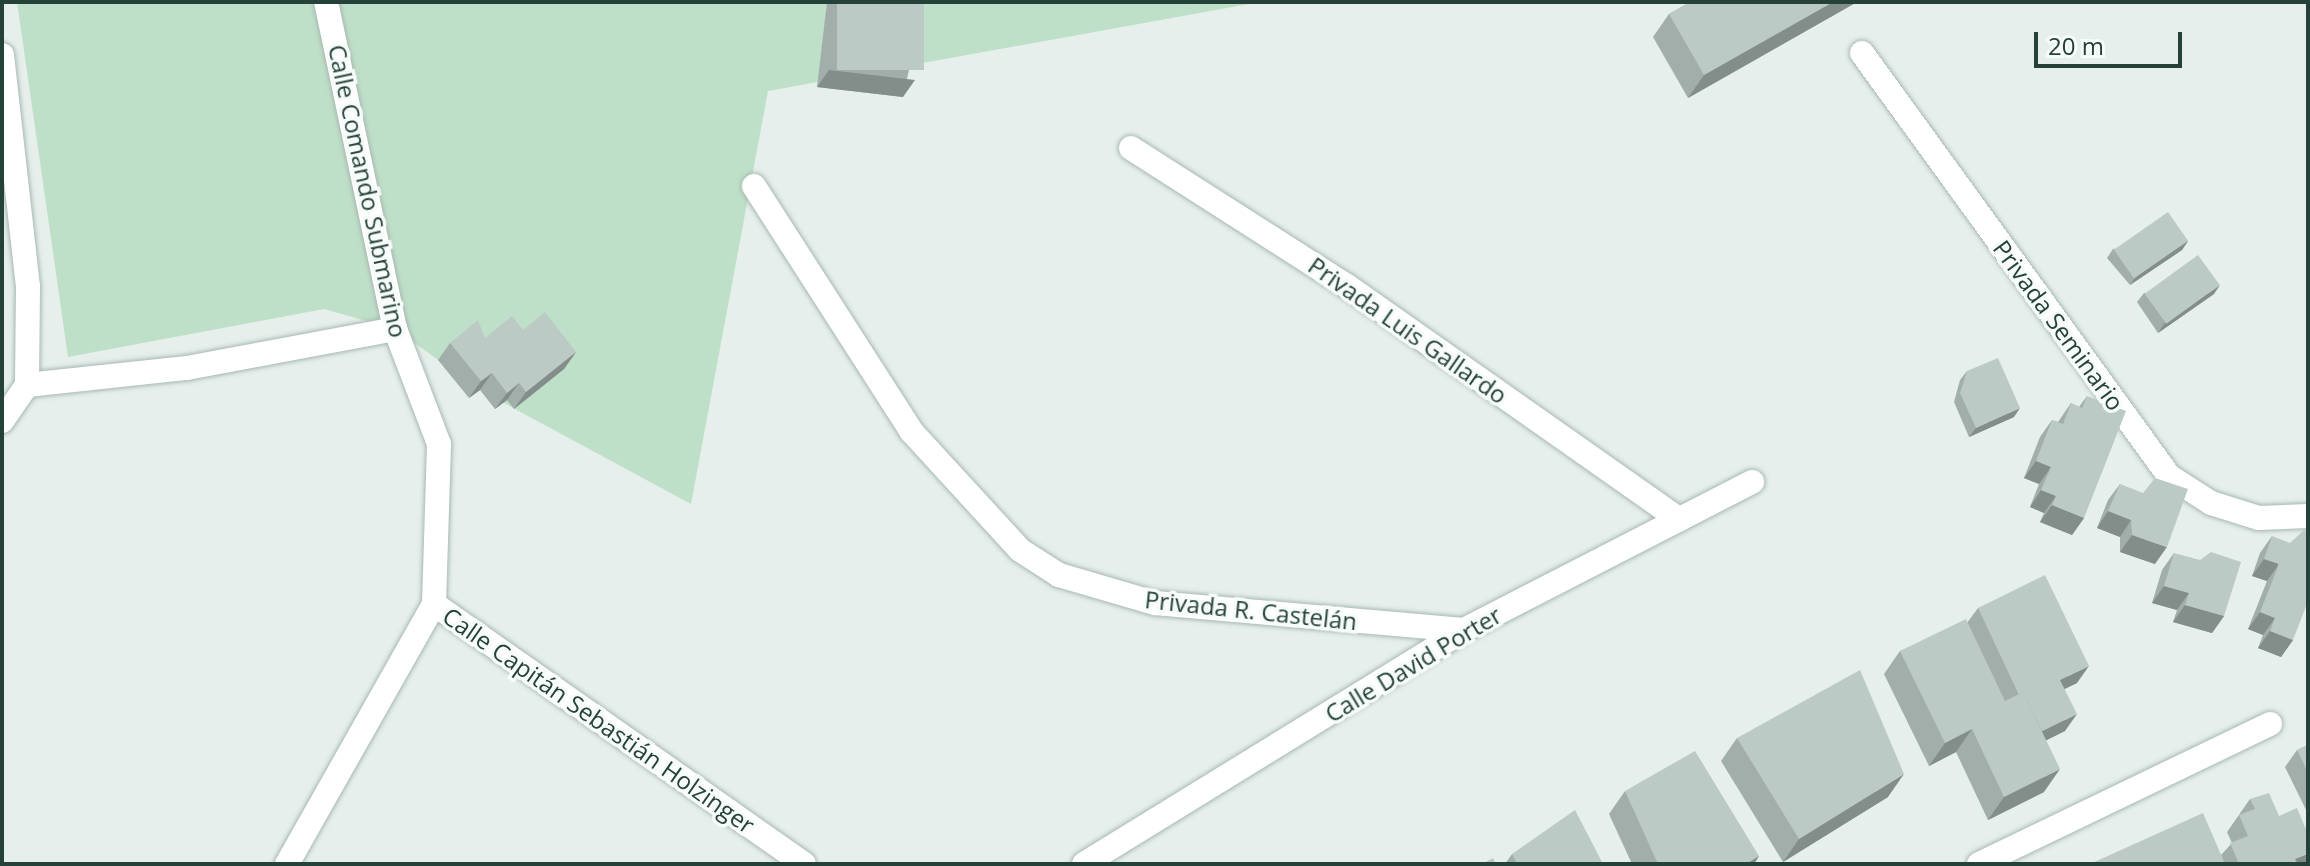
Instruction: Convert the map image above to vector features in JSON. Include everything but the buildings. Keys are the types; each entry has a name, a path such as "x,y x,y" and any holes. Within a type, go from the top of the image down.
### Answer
{"street":[{"name":"Calle Comando Submarino","path":"287,864 434,604 439,444 395,329 326,2"},
{"name":"Privada Seminario","path":"1862,53 2169,476 2211,503 2259,518 2308,516"},
{"path":"2,55 28,287 27,385 2,421"},
{"name":"Privada Luis Gallardo","path":"1131,148 1347,286 1679,519"},
{"name":"Privada R. Castelán","path":"754,186 911,431 1020,550 1059,575 1155,603 1464,630"},
{"path":"27,385 187,368 395,329"},
{"name":"Calle David Porter","path":"1084,864 1464,630 1752,482"},
{"name":"Calle Capitán Sebastián Holzinger","path":"434,604 804,864"},
{"path":"1979,864 2270,724"}],"green space":[{"path":"17,2 1260,2 768,91 691,504 480,390 395,329 324,309 68,357"}]}
